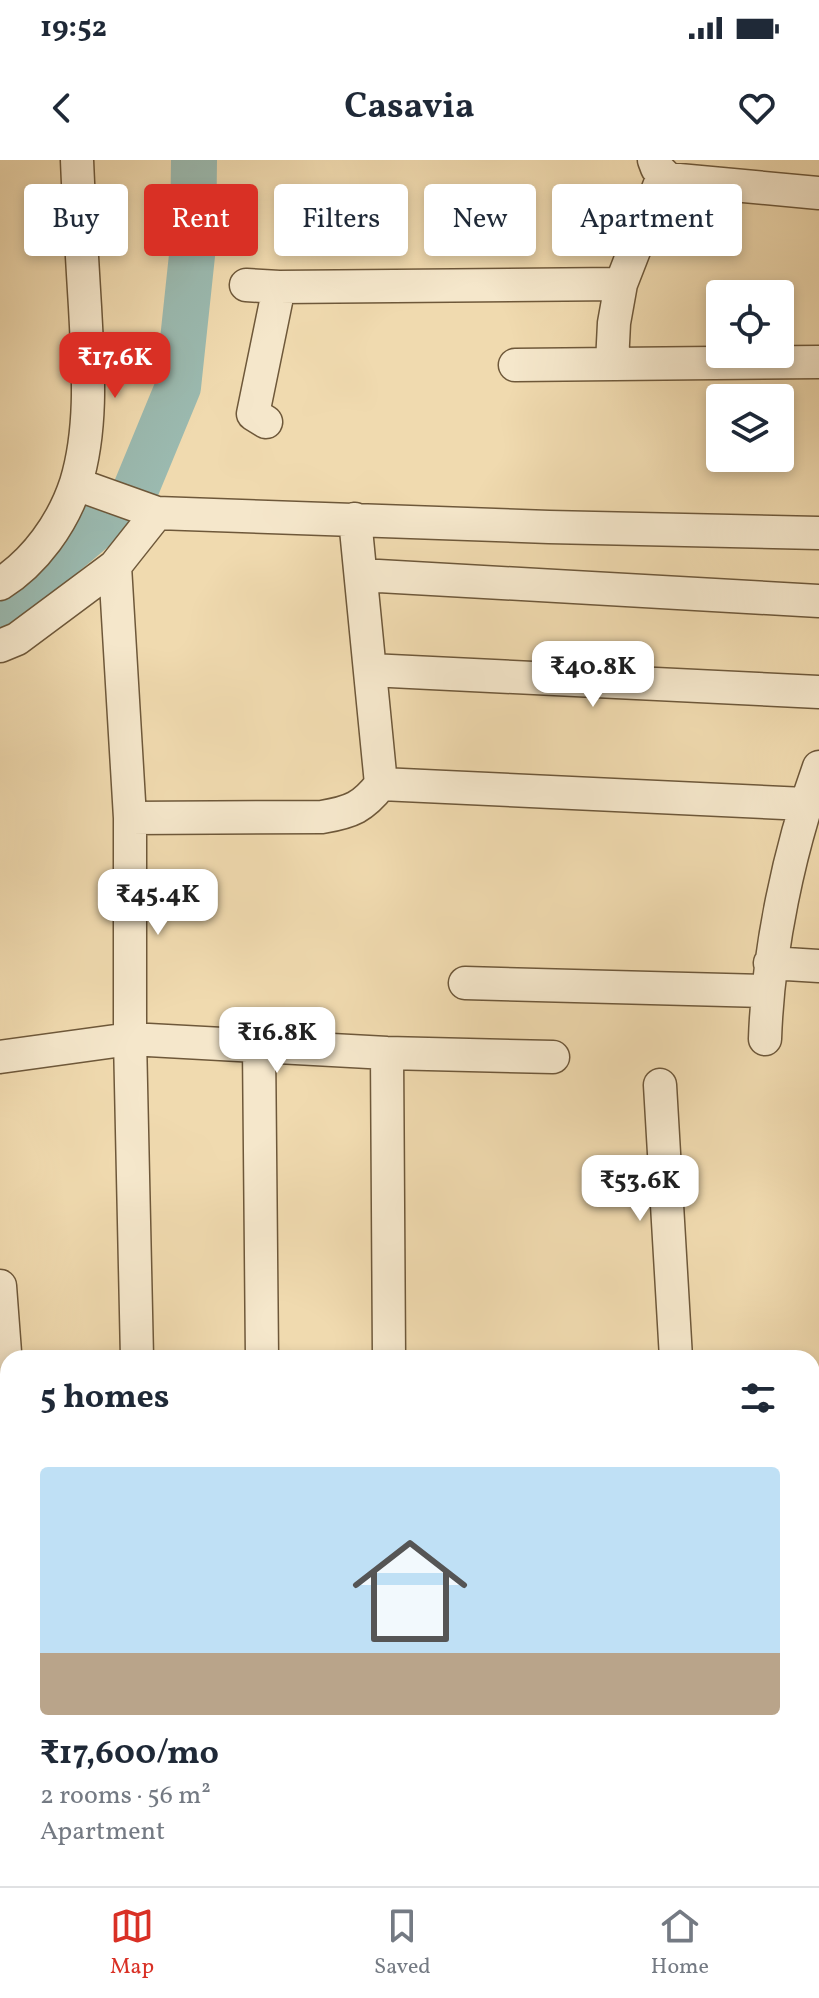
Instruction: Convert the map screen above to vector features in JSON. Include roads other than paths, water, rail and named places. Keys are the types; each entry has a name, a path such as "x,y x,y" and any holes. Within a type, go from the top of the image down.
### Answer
{"street":[{"path":"0,584 20,572 88,489 87,343 77,160"},
{"path":"612,363 614,323 621,284 658,168 682,182 819,193"},
{"path":"246,285 621,284"},
{"path":"266,422 253,414 279,287"},
{"path":"515,365 819,362"},
{"path":"88,489 145,509 355,519 819,533"},
{"path":"0,646 17,639 115,566 145,509"},
{"path":"130,818 322,817 343,814 356,808 368,800 381,784 355,519"},
{"path":"115,566 130,818 130,1039 137,1350"},
{"path":"361,575 819,601"},
{"path":"370,670 819,692"},
{"path":"765,1039 768,977 805,804 819,767"},
{"path":"381,784 805,804"},
{"path":"465,983 768,977 819,966"},
{"path":"0,1057 130,1039 387,1053 553,1057"},
{"path":"259,1046 262,1350"},
{"path":"387,1053 389,1350"},
{"path":"660,1085 676,1350"},
{"path":"0,1286 5,1350"}],"waterway":[{"path":"0,608 133,496 178,387 193,246 194,160"}]}
